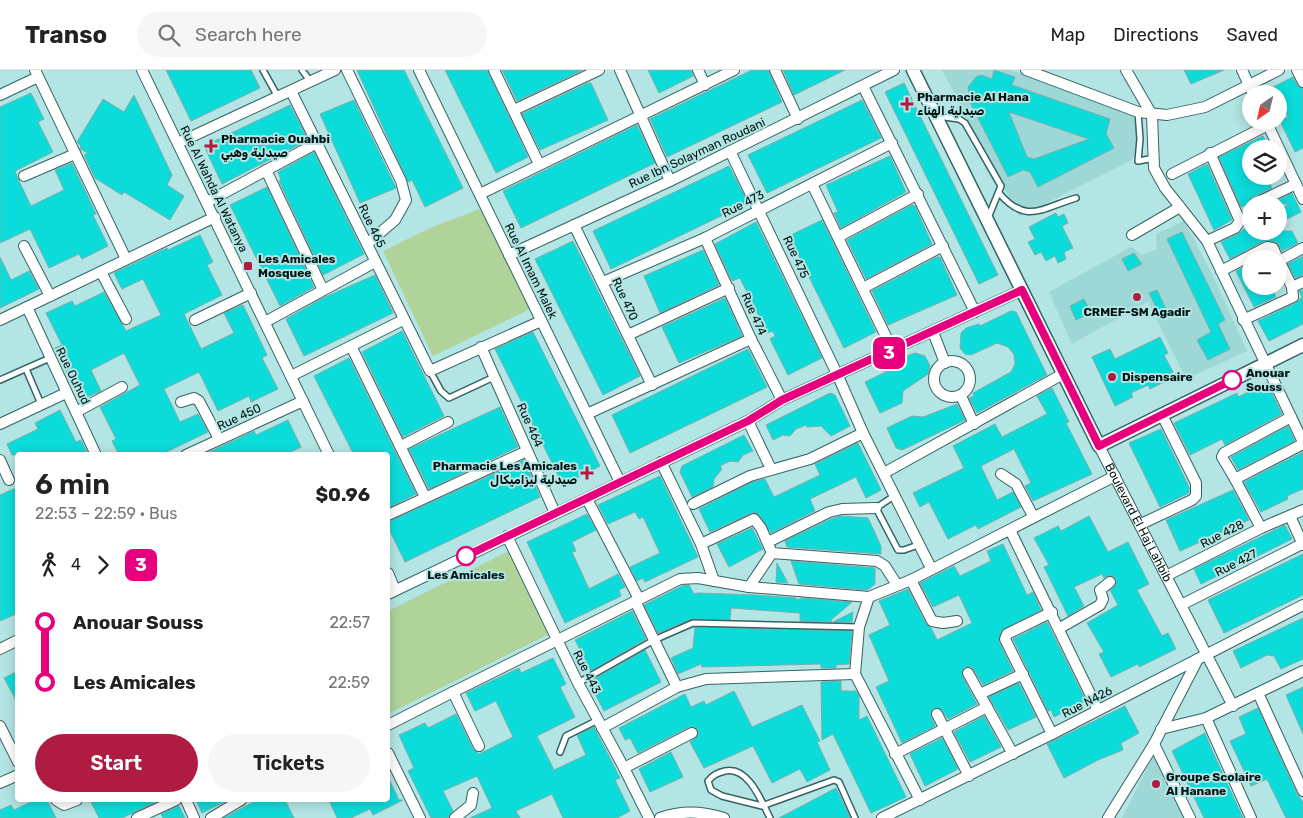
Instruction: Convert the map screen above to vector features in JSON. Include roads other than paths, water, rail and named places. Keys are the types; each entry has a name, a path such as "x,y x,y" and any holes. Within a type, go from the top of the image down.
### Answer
{"street":[{"name":"Rue Al Wahda Al Watanya","path":"142,70 328,452"},
{"path":"178,143 335,70"},
{"path":"347,70 401,181 406,200 395,220 367,244"},
{"name":"Rue Al Imam Malek","path":"420,70 620,482"},
{"path":"494,70 538,164"},
{"path":"514,110 599,70"},
{"path":"620,70 670,180"},
{"path":"698,70 705,85"},
{"path":"480,194 538,164 734,70"},
{"path":"775,70 798,118"},
{"name":"Rue Ibn Solayman Roudani","path":"509,255 670,180 894,70"},
{"name":"Boulevard El Haj Lahbib","path":"914,70 1063,374 1181,605 1202,657 1233,706"},
{"path":"1026,70 1138,112 1152,115 1194,110 1242,93"},
{"path":"1126,70 1152,115 1154,168 1157,175 1207,241 1303,443 1235,479"},
{"path":"1242,70 1249,85"},
{"path":"1258,85 1279,70"},
{"path":"1297,70 1303,82"},
{"path":"0,95 37,73 126,260"},
{"path":"863,86 975,312"},
{"name":"Rue 465","path":"291,91 403,320 430,371"},
{"path":"1172,174 1254,130"},
{"path":"1270,130 1303,199"},
{"path":"207,202 317,143"},
{"name":"Rue 473","path":"603,282 705,238 892,143"},
{"name":"Rue 475","path":"730,150 760,209 863,433 931,568"},
{"path":"1207,241 1237,226 1240,221 1238,212 1210,153"},
{"path":"24,176 75,154"},
{"path":"266,170 323,290"},
{"path":"812,184 893,351"},
{"path":"1272,195 1296,184"},
{"path":"838,237 918,194"},
{"path":"1132,235 1180,207"},
{"path":"1238,212 1242,210"},
{"path":"0,320 215,217"},
{"name":"Rue 470","path":"574,225 652,385"},
{"name":"Rue 474","path":"705,238 751,339 782,400"},
{"path":"24,246 50,296"},
{"path":"863,288 943,246"},
{"path":"1261,250 1267,247 1274,250"},
{"path":"1287,256 1303,248"},
{"path":"1221,271 1242,260"},
{"path":"264,322 375,262"},
{"path":"101,272 126,319"},
{"path":"1243,320 1292,299 1294,295 1287,277"},
{"path":"1292,287 1303,282"},
{"path":"628,335 728,288"},
{"path":"391,592 748,421 782,400 893,351 1022,290"},
{"path":"195,320 251,292"},
{"name":"Rue Ouhud","path":"27,307 95,452"},
{"path":"291,376 403,320"},
{"path":"430,371 541,321"},
{"path":"933,332 945,363"},
{"path":"587,414 751,339"},
{"path":"1099,446 1303,345"},
{"path":"351,346 426,498"},
{"name":"Rue 464","path":"481,347 555,513"},
{"path":"955,361 968,369 970,384 961,396 946,396 935,385 937,369 945,363 955,361"},
{"path":"884,473 1063,374"},
{"path":"76,412 122,388"},
{"path":"0,424 66,393"},
{"path":"961,396 974,424"},
{"path":"181,402 189,398 199,401 219,439"},
{"name":"Rue 450","path":"194,452 303,401"},
{"path":"1141,524 1192,500 1196,496 1196,483 1162,415"},
{"path":"1261,528 1222,458 1224,453 1291,417"},
{"path":"748,421 771,469"},
{"path":"401,446 448,422"},
{"path":"693,504 750,476 810,459 863,433"},
{"path":"390,515 527,451"},
{"path":"0,460 9,480"},
{"path":"662,462 701,544 714,581"},
{"path":"1001,474 1016,484 1033,516"},
{"path":"390,724 680,579 688,578 749,587 869,597 911,580 931,568 1010,530 1033,516 1115,476"},
{"path":"587,499 677,687"},
{"path":"768,542 829,512 842,509 876,508"},
{"name":"Rue 428","path":"1166,576 1261,528 1303,510"},
{"path":"1290,516 1303,545"},
{"path":"701,544 754,518 772,553"},
{"path":"1010,530 1060,628 1098,710"},
{"name":"Rue 443","path":"507,536 578,683 649,818"},
{"name":"Rue 427","path":"1181,605 1303,545"},
{"path":"772,553 877,560 885,566 896,585"},
{"path":"749,587 772,553"},
{"path":"911,580 932,621 943,623 957,621"},
{"path":"1060,628 1100,605 1103,599 1100,590 1110,582"},
{"path":"869,597 859,627 854,674 920,800"},
{"name":"Rue N426","path":"882,818 969,776 1303,605"},
{"path":"1052,612 1005,636 1052,734"},
{"path":"0,649 15,642"},
{"path":"1108,818 1154,744 1202,657"},
{"path":"1161,729 1206,718 1303,671"},
{"path":"968,673 1012,754"},
{"path":"600,724 677,687 706,679 854,674"},
{"path":"980,694 1023,674"},
{"path":"453,692 479,746"},
{"path":"1258,693 1303,791"},
{"path":"895,754 987,707"},
{"path":"937,714 969,776"},
{"path":"1206,718 1251,818"},
{"path":"0,726 15,756"},
{"path":"624,768 692,733"},
{"path":"1154,744 1190,818"},
{"path":"390,757 417,817"},
{"path":"0,783 15,776"},
{"path":"455,818 471,805 473,793"},
{"path":"59,802 64,805 72,802"},
{"path":"137,818 172,802"},
{"path":"187,802 194,818"},
{"path":"211,818 238,802"},
{"path":"660,818 678,812 695,812 724,818"}],"lane":[{"path":"263,70 278,97"},
{"path":"302,70 311,82"},
{"path":"1138,112 1140,139 1138,161 1155,158"},
{"path":"936,116 959,119 965,123 1001,186 988,218"},
{"path":"999,193 1010,207 1021,212 1034,212 1076,198"},
{"path":"0,380 50,358"},
{"path":"26,369 41,404"},
{"path":"430,371 441,391 449,398 494,377"},
{"path":"894,496 876,508 898,550 918,545"},
{"path":"578,683 654,640 698,622 859,627"},
{"path":"560,752 566,736 600,724"},
{"path":"770,818 762,806 748,779 740,772 734,770 713,775 708,781 711,790 722,796 762,806 834,780 838,782 855,818"}],"place":[{"name":"Pharmacie Al Hana صيدلية الهناء","path":"907,104"},
{"name":"Pharmacie Ouahbi صيدلية وهبي","path":"211,146"},
{"name":"Les Amicales Mosquee","path":"248,266"},
{"name":"CRMEF-SM Agadir","path":"1137,297"},
{"name":"Dispensaire","path":"1112,377"},
{"name":"Anouar Souss","path":"1232,380"},
{"name":"Pharmacie Les Amicales صيدلية ليزاميكال","path":"587,473"},
{"name":"Les Amicales","path":"466,556"},
{"name":"Groupe Scolaire Al Hanane","path":"1156,784"}]}
